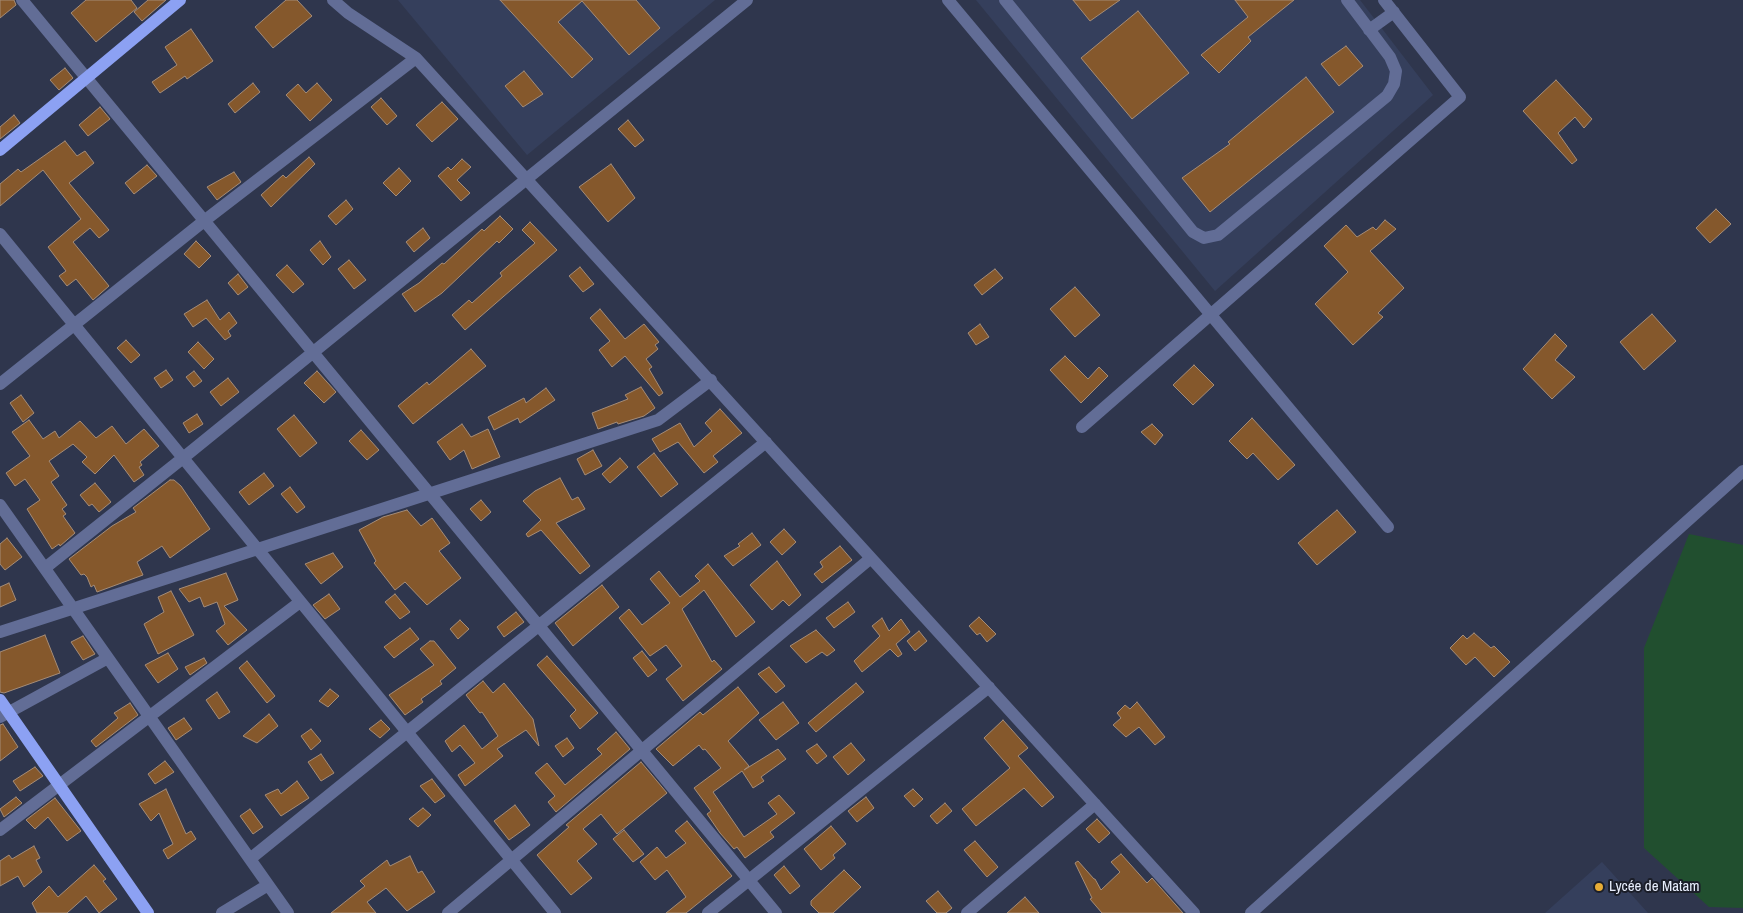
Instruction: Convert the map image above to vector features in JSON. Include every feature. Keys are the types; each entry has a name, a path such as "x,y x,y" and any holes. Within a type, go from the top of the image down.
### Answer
{"main road":[{"path":"0,150 180,0"},
{"path":"0,700 4,715 60,786 148,913"}],"street":[{"path":"22,0 776,913"},
{"path":"333,0 348,13 416,58 1194,913"},
{"path":"44,568 183,458 747,0"},
{"path":"948,0 1388,527"},
{"path":"1006,0 1193,232 1204,238 1218,235 1387,96 1394,84 1396,71 1390,57 1347,0"},
{"path":"1082,427 1460,97 1384,0"},
{"path":"1369,30 1394,12"},
{"path":"0,384 204,221 416,58"},
{"path":"0,234 555,913"},
{"path":"0,632 658,420 711,380"},
{"path":"250,859 766,442"},
{"path":"1250,913 1743,471"},
{"path":"0,505 288,913"},
{"path":"448,913 871,558"},
{"path":"0,830 150,718 300,602"},
{"path":"4,715 108,658"},
{"path":"708,913 989,687"},
{"path":"967,913 1095,804"},
{"path":"222,913 268,885"}],"shaded area":[{"path":"398,0 715,0 527,155"},
{"path":"976,0 1360,0 1433,95 1215,291"},
{"name":"Lycée de Matam","path":"1602,862 1648,913 1545,913"}],"green space":[{"path":"1689,534 1743,545 1743,908 1709,907 1644,848 1644,648"}],"building":[{"path":"0,0 14,0 16,5 0,18"},
{"path":"86,0 131,0 137,8 96,42 71,13"},
{"path":"148,0 166,0 142,21 134,12"},
{"path":"286,0 297,0 312,16 273,48 255,27"},
{"path":"500,0 636,0 660,28 629,55 582,1 558,22 593,59 572,78"},
{"path":"1073,0 1120,0 1090,21"},
{"path":"1235,0 1294,0 1248,37 1251,41 1219,73 1201,55 1248,17"},
{"path":"1138,11 1189,73 1132,119 1081,58"},
{"path":"191,29 213,61 187,79 185,76 160,93 152,82 177,65 165,47"},
{"path":"1346,46 1363,66 1339,86 1321,64"},
{"path":"65,68 73,78 59,90 50,80"},
{"path":"524,71 543,94 523,107 505,86"},
{"path":"1306,77 1334,112 1210,212 1182,178 1230,144 1228,142"},
{"path":"1556,80 1592,119 1584,128 1575,117 1558,133 1577,160 1572,164 1523,111"},
{"path":"253,83 260,92 235,113 228,104"},
{"path":"317,83 332,100 310,121 286,95 298,84 306,93"},
{"path":"381,98 397,116 387,125 371,107"},
{"path":"442,102 458,119 432,142 416,125"},
{"path":"100,107 110,119 88,136 79,125"},
{"path":"14,115 20,123 0,139 0,127"},
{"path":"628,120 644,140 635,147 618,129"},
{"path":"65,141 77,156 85,151 94,163 69,183 109,230 99,238 90,228 73,242 109,286 93,300 76,279 67,286 59,276 66,271 48,247 81,219 43,170 0,206 0,184 18,169 21,172"},
{"path":"309,157 315,164 271,207 261,195 283,175 286,178"},
{"path":"462,159 471,167 457,180 470,193 461,201 438,176 448,167 451,170"},
{"path":"611,164 635,198 608,222 579,187"},
{"path":"147,165 157,176 134,194 125,183"},
{"path":"399,168 411,181 396,196 383,183"},
{"path":"234,172 241,182 217,200 207,187"},
{"path":"346,200 353,209 336,225 328,216"},
{"path":"1716,209 1731,224 1710,243 1696,228"},
{"path":"500,216 513,229 499,243 497,241 442,293 415,312 402,294 419,283 442,263 444,264 482,229 484,231"},
{"path":"1385,220 1396,229 1370,251 1404,288 1378,313 1383,317 1353,345 1315,304 1348,272 1324,246 1346,225 1357,237 1373,227 1376,230"},
{"path":"530,222 557,250 465,330 452,315 469,300 472,303 502,276 500,273 535,243 522,230"},
{"path":"423,228 430,238 414,252 406,242"},
{"path":"196,241 211,256 199,268 184,254"},
{"path":"320,241 331,257 323,265 310,250"},
{"path":"349,260 366,280 354,289 338,269"},
{"path":"287,265 304,284 293,293 276,275"},
{"path":"580,267 594,284 583,292 569,276"},
{"path":"995,269 1003,278 982,295 974,285"},
{"path":"238,274 248,287 238,295 228,283"},
{"path":"1075,287 1100,315 1075,337 1050,309"},
{"path":"207,300 220,320 229,312 237,323 228,331 231,336 225,340 206,318 193,327 184,314"},
{"path":"600,309 625,339 644,324 659,342 655,345 658,349 646,359 652,367 649,369 663,393 659,396 625,356 612,367 599,350 610,341 590,318"},
{"path":"1652,314 1676,341 1644,370 1620,342"},
{"path":"980,324 989,337 976,345 968,333"},
{"path":"1555,334 1567,346 1555,360 1575,377 1552,399 1523,369"},
{"path":"126,340 140,355 131,363 117,348"},
{"path":"198,342 214,359 204,369 188,352"},
{"path":"471,349 486,366 413,424 398,406 427,382 429,385"},
{"path":"1065,356 1088,379 1099,367 1108,376 1081,403 1050,370"},
{"path":"1194,365 1214,385 1193,405 1173,385"},
{"path":"166,370 173,380 161,388 154,378"},
{"path":"194,371 202,381 194,387 186,377"},
{"path":"317,371 336,392 324,403 304,383"},
{"path":"228,378 239,392 221,406 210,392"},
{"path":"641,387 655,408 644,416 618,424 617,422 598,429 592,413 628,399 625,395"},
{"path":"546,388 555,400 520,423 518,418 494,430 488,417 524,398 526,403"},
{"path":"21,395 34,413 23,422 10,403"},
{"path":"720,409 742,433 713,456 718,462 704,473 678,442 660,452 652,439 680,423 694,447 712,431 705,423"},
{"path":"197,414 203,424 189,433 183,423"},
{"path":"294,415 317,443 300,457 277,429"},
{"path":"1252,418 1295,465 1278,480 1253,453 1247,459 1229,441"},
{"path":"29,420 43,439 55,431 59,438 80,421 96,438 112,426 126,444 144,429 159,446 140,462 142,465 139,467 144,475 134,482 114,455 95,474 82,462 87,457 73,444 49,461 59,476 51,482 67,505 62,509 66,514 63,516 75,533 60,546 59,544 52,549 27,509 40,500 25,479 15,486 6,473 30,456 12,432"},
{"path":"462,424 471,437 488,429 500,457 472,469 464,450 450,460 437,442"},
{"path":"1152,424 1163,435 1155,445 1141,432"},
{"path":"361,430 379,450 367,460 349,441"},
{"path":"593,450 602,466 585,475 577,459"},
{"path":"654,453 678,484 661,497 637,467"},
{"path":"620,458 628,467 610,483 602,474"},
{"path":"264,473 274,486 249,505 239,492"},
{"path":"560,478 572,500 578,497 585,509 556,523 590,566 580,574 541,530 528,537 526,534 541,520 523,501 535,491"},
{"path":"170,480 174,480 181,486 210,529 170,558 162,546 137,562 143,575 97,592 94,585 91,587 87,577 84,574 81,575 69,559 112,526 136,512 133,508"},
{"path":"95,483 111,502 99,512 92,504 89,506 80,495"},
{"path":"290,487 305,507 297,513 281,494"},
{"path":"481,500 491,512 481,521 470,509"},
{"path":"407,510 421,526 432,518 450,543 439,551 461,578 427,605 405,582 395,590 374,563 376,561 359,530 383,517"},
{"path":"1337,510 1356,532 1317,565 1298,543"},
{"path":"784,529 796,542 782,555 770,542"},
{"path":"752,533 761,545 733,566 724,556 740,546 738,544"},
{"path":"7,538 22,557 5,570 0,564 0,544"},
{"path":"840,546 852,560 822,583 814,574 823,567 820,562"},
{"path":"333,553 343,567 321,584 305,564"},
{"path":"777,561 801,595 789,606 783,600 772,610 750,585"},
{"path":"708,564 755,622 736,637 704,590 682,609 712,662 714,660 722,669 683,701 666,679 682,666 666,645 650,656 619,618 629,609 642,625 670,603 650,579 659,571 680,597 700,581 695,576"},
{"path":"226,573 238,600 224,606 247,630 228,645 216,631 225,624 217,602 204,607 200,597 189,602 179,589"},
{"path":"9,583 16,600 0,607 0,587"},
{"path":"602,585 619,607 573,646 555,623"},
{"path":"171,591 194,635 158,654 144,624 164,612 158,597"},
{"path":"329,594 340,609 325,619 313,605"},
{"path":"395,594 410,612 400,619 385,602"},
{"path":"848,602 855,612 834,628 826,618"},
{"path":"516,612 524,622 504,637 497,627"},
{"path":"979,617 996,634 987,642 980,633 977,635 969,626"},
{"path":"882,618 889,631 901,619 910,632 896,644 902,654 898,657 890,649 862,672 854,661 880,636 872,626"},
{"path":"460,620 469,629 458,639 450,629"},
{"path":"410,628 419,639 394,658 384,647"},
{"path":"816,630 835,650 827,656 822,652 806,663 790,646"},
{"path":"919,631 927,641 915,651 907,641"},
{"path":"1474,633 1491,648 1494,646 1510,662 1494,677 1475,657 1466,665 1450,648 1463,635 1467,639"},
{"path":"45,635 60,673 4,693 0,692 0,652"},
{"path":"83,636 95,654 83,660 71,642"},
{"path":"430,641 434,641 456,668 440,681 442,684 421,699 423,702 405,715 389,695 434,665 420,649"},
{"path":"642,651 657,670 648,677 633,658"},
{"path":"168,653 178,669 158,683 145,665"},
{"path":"547,656 598,713 580,729 570,716 576,710 537,665"},
{"path":"204,658 207,663 190,675 185,667"},
{"path":"247,661 275,696 267,703 239,668"},
{"path":"769,667 785,686 776,693 758,674"},
{"path":"483,681 493,693 504,683 533,719 539,746 526,730 497,749 503,756 465,786 458,775 475,763 460,745 452,752 445,741 464,725 482,749 498,736 482,712 480,713 466,695"},
{"path":"856,683 864,692 816,732 808,723"},
{"path":"738,687 759,713 728,741 749,766 744,770 778,749 786,759 761,777 764,781 753,788 742,771 713,792 744,837 777,814 768,803 779,795 795,813 770,832 774,837 745,858 737,847 734,849 720,833 707,814 711,811 694,788 721,768 705,749 703,750 699,745 673,766 656,749 700,712 703,715"},
{"path":"330,689 339,696 328,707 319,701"},
{"path":"217,692 230,712 219,719 206,700"},
{"path":"783,702 799,723 776,740 759,720"},
{"path":"1137,702 1165,737 1155,745 1139,727 1126,737 1113,725 1121,718 1117,713 1125,705 1130,709"},
{"path":"130,703 138,715 96,747 91,741 118,718 114,713"},
{"path":"269,714 278,726 257,743 243,736"},
{"path":"184,718 192,729 176,740 168,728"},
{"path":"381,720 390,729 380,738 369,729"},
{"path":"1003,720 1028,748 1018,756 1054,797 1042,807 1024,788 976,826 962,809 1010,768 984,738"},
{"path":"3,724 18,747 0,761 0,725"},
{"path":"311,729 321,741 311,750 301,736"},
{"path":"616,732 630,749 556,812 548,802 555,796 535,773 547,763 565,785 602,754 597,749"},
{"path":"567,738 574,748 563,757 555,746"},
{"path":"851,743 865,760 848,775 833,757"},
{"path":"817,744 827,756 817,764 806,751"},
{"path":"321,754 334,773 321,781 308,762"},
{"path":"165,761 174,772 155,784 148,774"},
{"path":"641,762 667,793 617,834 601,814 583,829 597,844 577,861 592,878 571,895 537,855 569,827 566,825"},
{"path":"35,767 43,776 20,791 13,781"},
{"path":"432,779 445,796 435,803 420,786"},
{"path":"297,781 309,798 281,816 265,795 278,789 281,794"},
{"path":"166,789 186,834 191,831 196,839 168,859 163,850 173,844 159,813 151,821 139,804"},
{"path":"913,789 923,799 914,807 904,796"},
{"path":"16,797 22,803 4,817 0,809"},
{"path":"866,797 874,808 857,822 848,811"},
{"path":"55,798 81,831 67,841 48,817 35,829 26,820"},
{"path":"945,803 952,811 937,824 930,816"},
{"path":"515,805 530,825 509,840 494,821"},
{"path":"423,808 431,815 418,827 409,819"},
{"path":"250,809 263,827 253,834 240,816"},
{"path":"1097,819 1110,833 1099,843 1086,829"},
{"path":"687,821 732,876 686,913 666,913 686,897 667,870 655,880 640,862 657,847 666,858 686,843 675,831"},
{"path":"831,826 846,844 833,855 835,858 821,870 804,849"},
{"path":"624,830 644,854 633,862 613,839"},
{"path":"975,841 998,867 987,877 964,850"},
{"path":"34,846 40,858 36,860 42,872 24,887 18,876 0,886 0,861 9,855 12,859"},
{"path":"1121,854 1147,883 1152,878 1183,913 1102,913 1090,899 1092,898 1075,863 1078,861 1095,879 1101,890 1120,872 1111,862"},
{"path":"410,856 418,873 422,871 435,892 407,911 386,888 367,902 376,913 331,913 365,886 360,881 387,860 390,866"},
{"path":"94,865 106,879 103,881 117,899 99,913 86,896 67,913 37,913 32,903 49,886 58,897"},
{"path":"784,866 800,886 790,894 774,875"},
{"path":"844,870 861,887 833,913 819,913 811,905 811,901"},
{"path":"938,891 952,908 946,913 937,913 926,901"},
{"path":"1025,897 1039,913 1007,913"}],"place":[{"name":"Lycée de Matam","path":"1599,887"}]}
